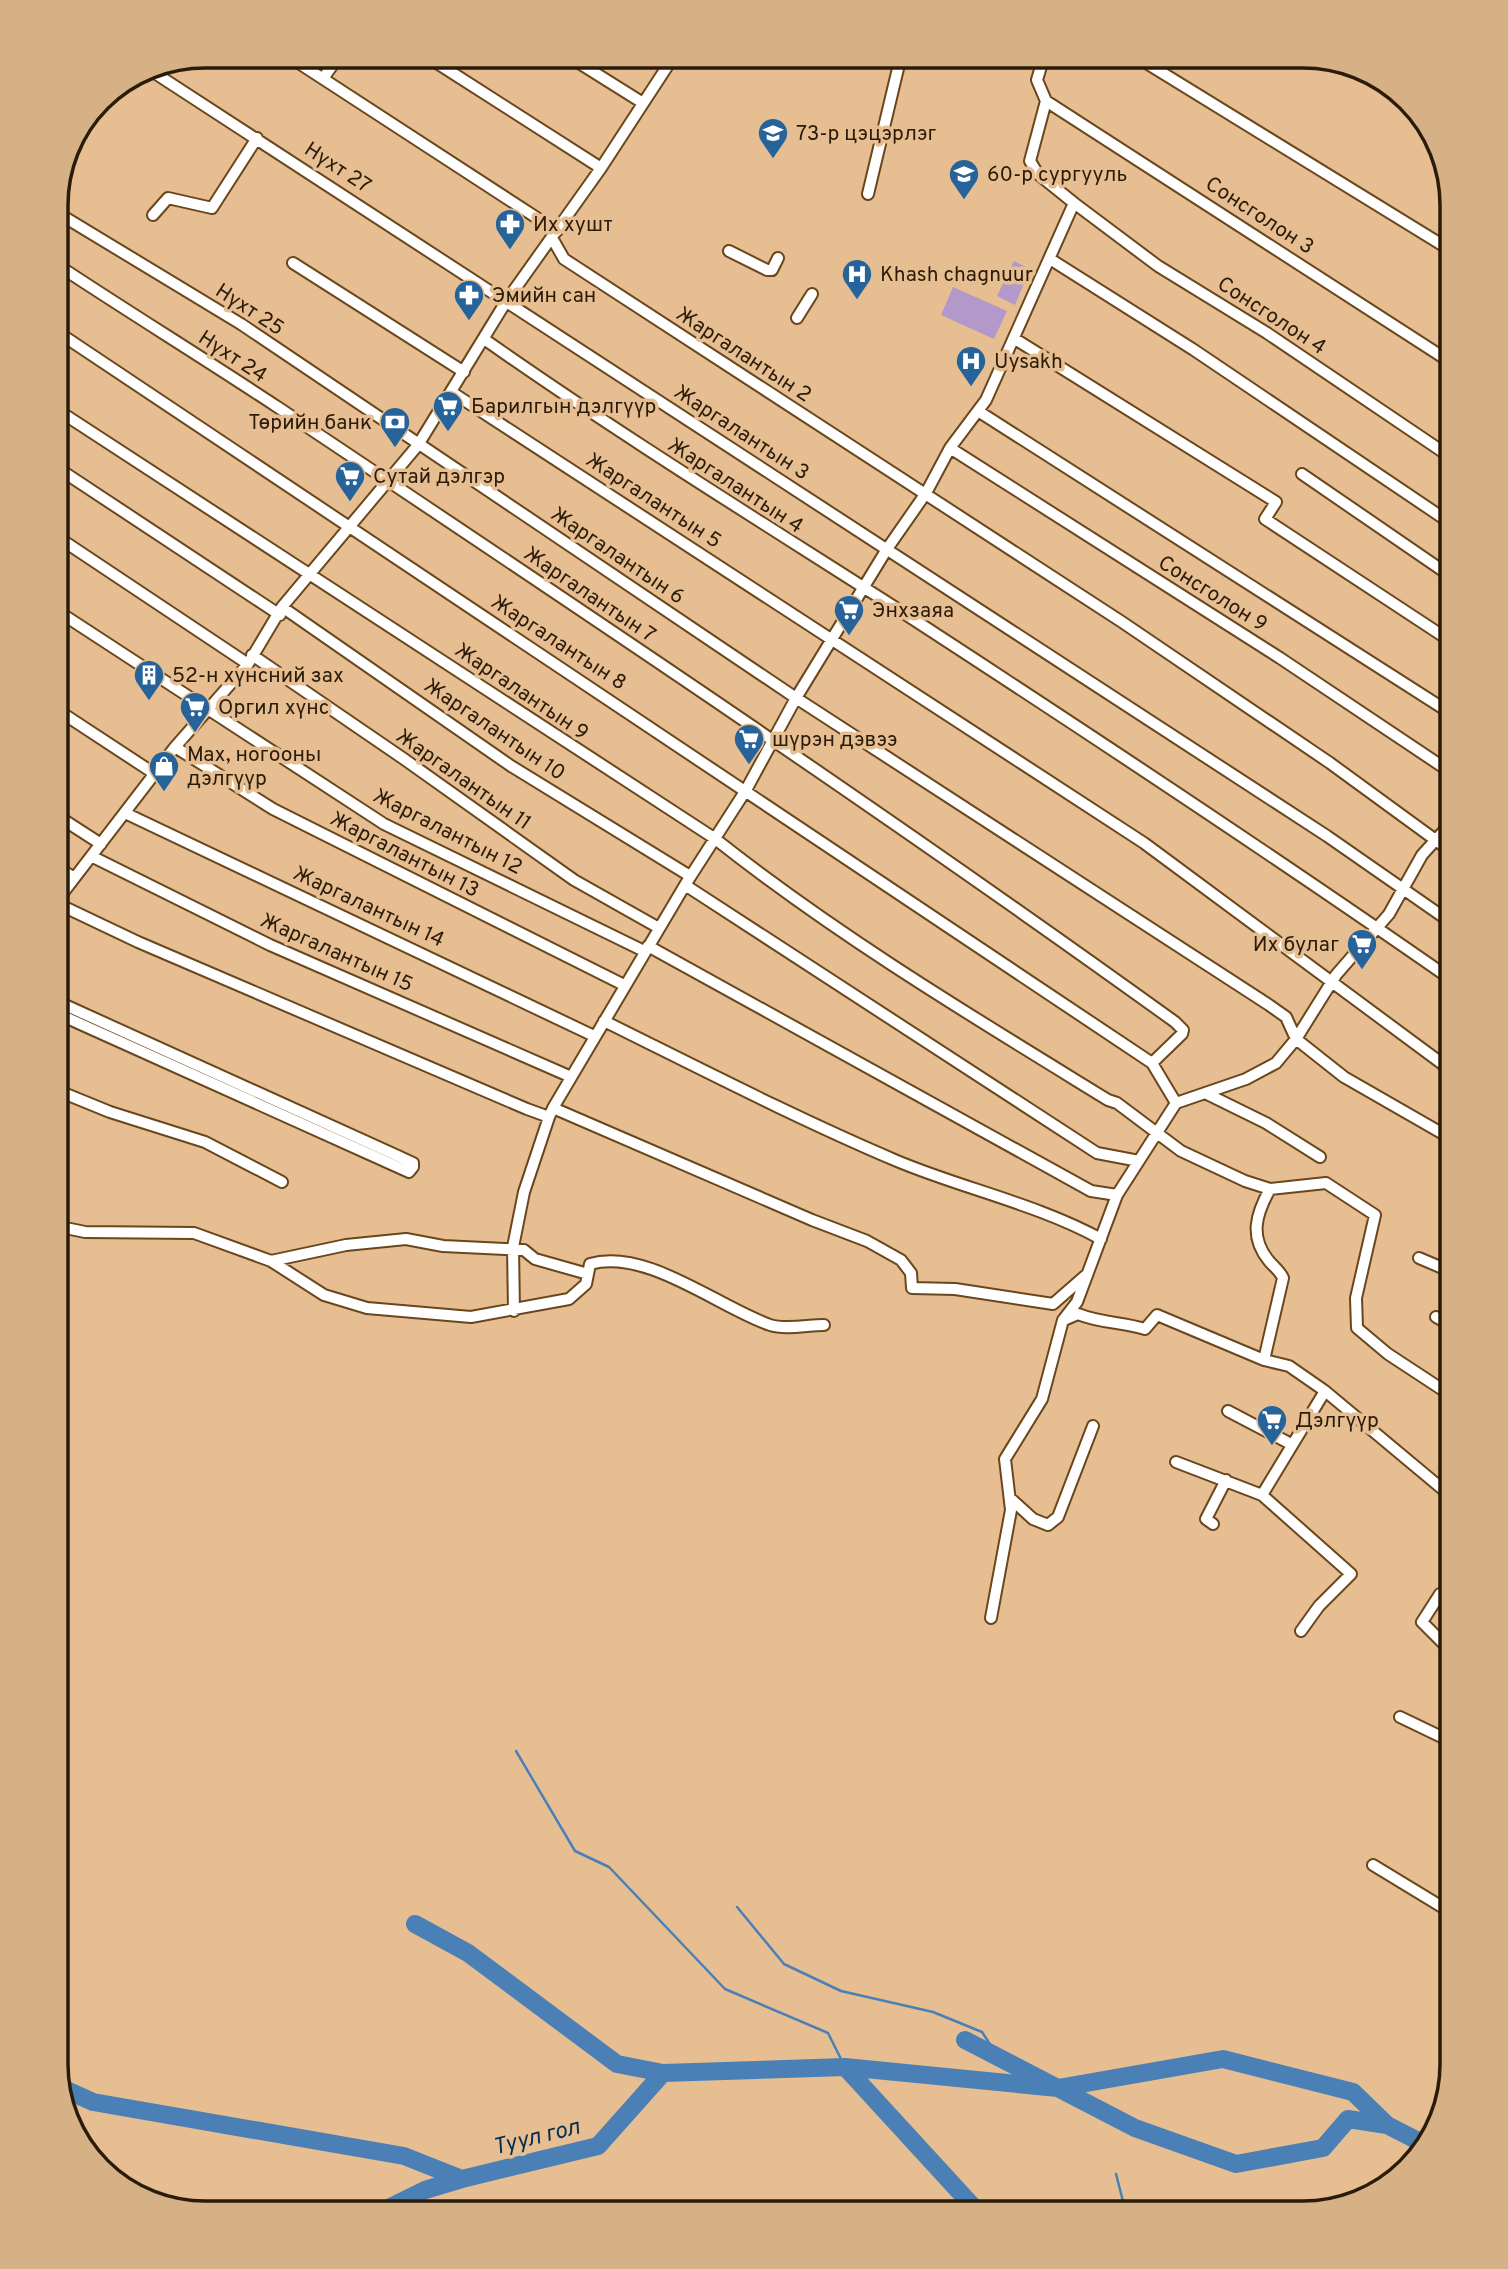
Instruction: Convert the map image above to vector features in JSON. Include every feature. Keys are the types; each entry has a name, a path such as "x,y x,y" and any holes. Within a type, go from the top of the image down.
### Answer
{"street":[{"name":"Жаргалантын 2","path":"309,68 554,235 564,259 926,493 1307,747 1440,844"},
{"path":"324,77 330,68"},
{"path":"445,68 601,168"},
{"path":"588,68 643,103"},
{"path":"69,885 175,747 250,660 281,611 310,573 418,445 453,393 507,300 601,168 666,68"},
{"path":"869,194 898,69"},
{"path":"1040,69 1037,80 1046,101"},
{"path":"1156,69 1440,244"},
{"name":"Нүхт 27","path":"160,76 507,300"},
{"name":"Сонсголон 4","path":"1046,101 1031,161 1038,174 1158,266 1267,333 1440,450"},
{"name":"Сонсголон 3","path":"1046,101 1440,355"},
{"path":"153,215 168,198 212,208 257,138"},
{"path":"514,1311 513,1250 524,1192 551,1112 569,1076 713,838 746,790 771,739 887,549 926,493 950,448 978,411 1015,338 1074,203"},
{"name":"Нүхт 25","path":"69,220 241,324 418,445"},
{"path":"729,251 766,270 772,270 778,258"},
{"path":"1050,259 1194,350 1440,516"},
{"path":"293,263 464,372"},
{"name":"Нүхт 24","path":"69,272 279,408 387,483"},
{"path":"797,318 812,294"},
{"name":"Жаргалантын 3","path":"507,300 1327,836 1440,915"},
{"path":"1015,338 1276,502 1265,519 1440,634"},
{"name":"Жаргалантын 4","path":"484,339 1440,972"},
{"name":"Жаргалантын 8","path":"69,340 746,790 907,902 1152,1063"},
{"name":"Жаргалантын 5","path":"453,393 1144,843 1440,1062"},
{"path":"978,411 1440,706"},
{"name":"Жаргалантын 9","path":"69,417 713,838 768,881 890,965 1108,1100 1118,1103 1156,1135 1181,1151 1270,1189"},
{"name":"Жаргалантын 6","path":"418,445 796,698 1269,1004 1286,1017 1296,1039 1344,1077 1440,1132"},
{"name":"Сонсголон 9","path":"950,448 1280,658 1440,765"},
{"path":"1302,474 1440,569"},
{"name":"Жаргалантын 10","path":"69,475 281,611 1097,1153 1139,1161"},
{"name":"Жаргалантын 7","path":"387,483 962,868 1175,1022 1183,1030 1182,1034 1152,1063"},
{"name":"Жаргалантын 11","path":"69,544 404,759 574,880 659,928"},
{"name":"Жаргалантын 12","path":"69,618 384,824 646,948 1082,1185 1117,1195"},
{"path":"69,717 155,774"},
{"name":"Жаргалантын 13","path":"175,747 273,809 435,893 624,985"},
{"name":"Жаргалантын 14","path":"125,813 594,1036"},
{"path":"69,823 101,844"},
{"path":"991,1618 1011,1510 1005,1459 1042,1399 1063,1320 1077,1302 1117,1195 1176,1103 1246,1079 1276,1063 1296,1039 1331,982 1377,928 1422,855 1440,835"},
{"name":"Жаргалантын 15","path":"93,857 270,945 569,1076"},
{"path":"69,874 74,878"},
{"path":"69,909 150,947 867,1241 901,1260 911,1273 912,1287 955,1289 1054,1304 1085,1276"},
{"path":"69,1009 129,1040"},
{"path":"69,1018 129,1040 405,1159 413,1167 409,1172 209,1075"},
{"path":"604,1021 751,1094 899,1161 1063,1220 1101,1239"},
{"path":"1152,1063 1176,1103"},
{"path":"1205,1093 1266,1123 1320,1157"},
{"path":"69,1095 110,1112 205,1142 282,1182"},
{"path":"1264,1360 1283,1278 1258,1245 1254,1233 1270,1189 1326,1183 1375,1215 1356,1298 1357,1328 1388,1354 1440,1388"},
{"path":"68,1229 85,1232 194,1233 271,1261 324,1296 366,1308 471,1317 514,1311 569,1299 586,1284 590,1264 605,1260 666,1273 772,1326 824,1325"},
{"path":"271,1261 346,1245 406,1239 443,1246 524,1250 535,1259 588,1275"},
{"path":"1419,1258 1440,1267"},
{"path":"1063,1320 1078,1314 1097,1322 1122,1322 1145,1329 1157,1315 1264,1360 1289,1366 1325,1391 1440,1487"},
{"path":"1436,1317 1440,1319"},
{"path":"1262,1495 1325,1391"},
{"path":"1228,1411 1291,1444"},
{"path":"1010,1497 1033,1519 1048,1525 1058,1517 1093,1426"},
{"path":"1176,1462 1262,1495 1351,1574 1319,1606 1301,1631"},
{"path":"1213,1524 1206,1519 1226,1480"},
{"path":"1440,1594 1422,1622 1440,1640"},
{"path":"1399,1717 1440,1736"},
{"path":"1373,1864 1440,1906"}],"shaded area":[{"path":"1014,261 1030,269 1015,305 997,296"},
{"path":"953,287 1007,311 994,339 941,315"}],"waterway":[{"path":"516,1751 575,1851 609,1867 725,1989 828,2033 845,2067"},
{"path":"737,1907 784,1964 841,1991 933,2012 982,2032 999,2058"},
{"path":"415,1924 468,1953 617,2064 663,2073"},
{"path":"965,2040 1135,2128 1236,2164 1323,2148 1348,2119 1387,2125 1416,2140"},
{"path":"845,2067 1058,2088 1223,2059 1353,2092 1387,2125"},
{"name":"Туул гол","path":"71,2092 93,2102 404,2156 462,2179 598,2146 663,2073 845,2067 968,2201"},
{"path":"1116,2174 1123,2201"},
{"path":"404,2200 425,2190 462,2179"}],"place":[{"name":"73-р цэцэрлэг","path":"773,160"},
{"name":"60-р сургууль","path":"964,201"},
{"name":"Их хушт","path":"510,251"},
{"name":"Khash chagnuur","path":"857,301"},
{"name":"Эмийн сан","path":"469,322"},
{"name":"Uysakh","path":"971,388"},
{"name":"Барилгын дэлгүүр","path":"448,433"},
{"name":"Төрийн банк","path":"395,449"},
{"name":"Сутай дэлгэр","path":"350,503"},
{"name":"Энхзаяа","path":"849,637"},
{"name":"52-н хүнсний зах","path":"149,702"},
{"name":"Оргил хүнс","path":"195,734"},
{"name":"шүрэн дэвээ","path":"749,766"},
{"name":"Мах, ногооны дэлгүүр","path":"164,793"},
{"name":"Их булаг","path":"1362,971"},
{"name":"Дэлгүүр","path":"1272,1447"}]}
